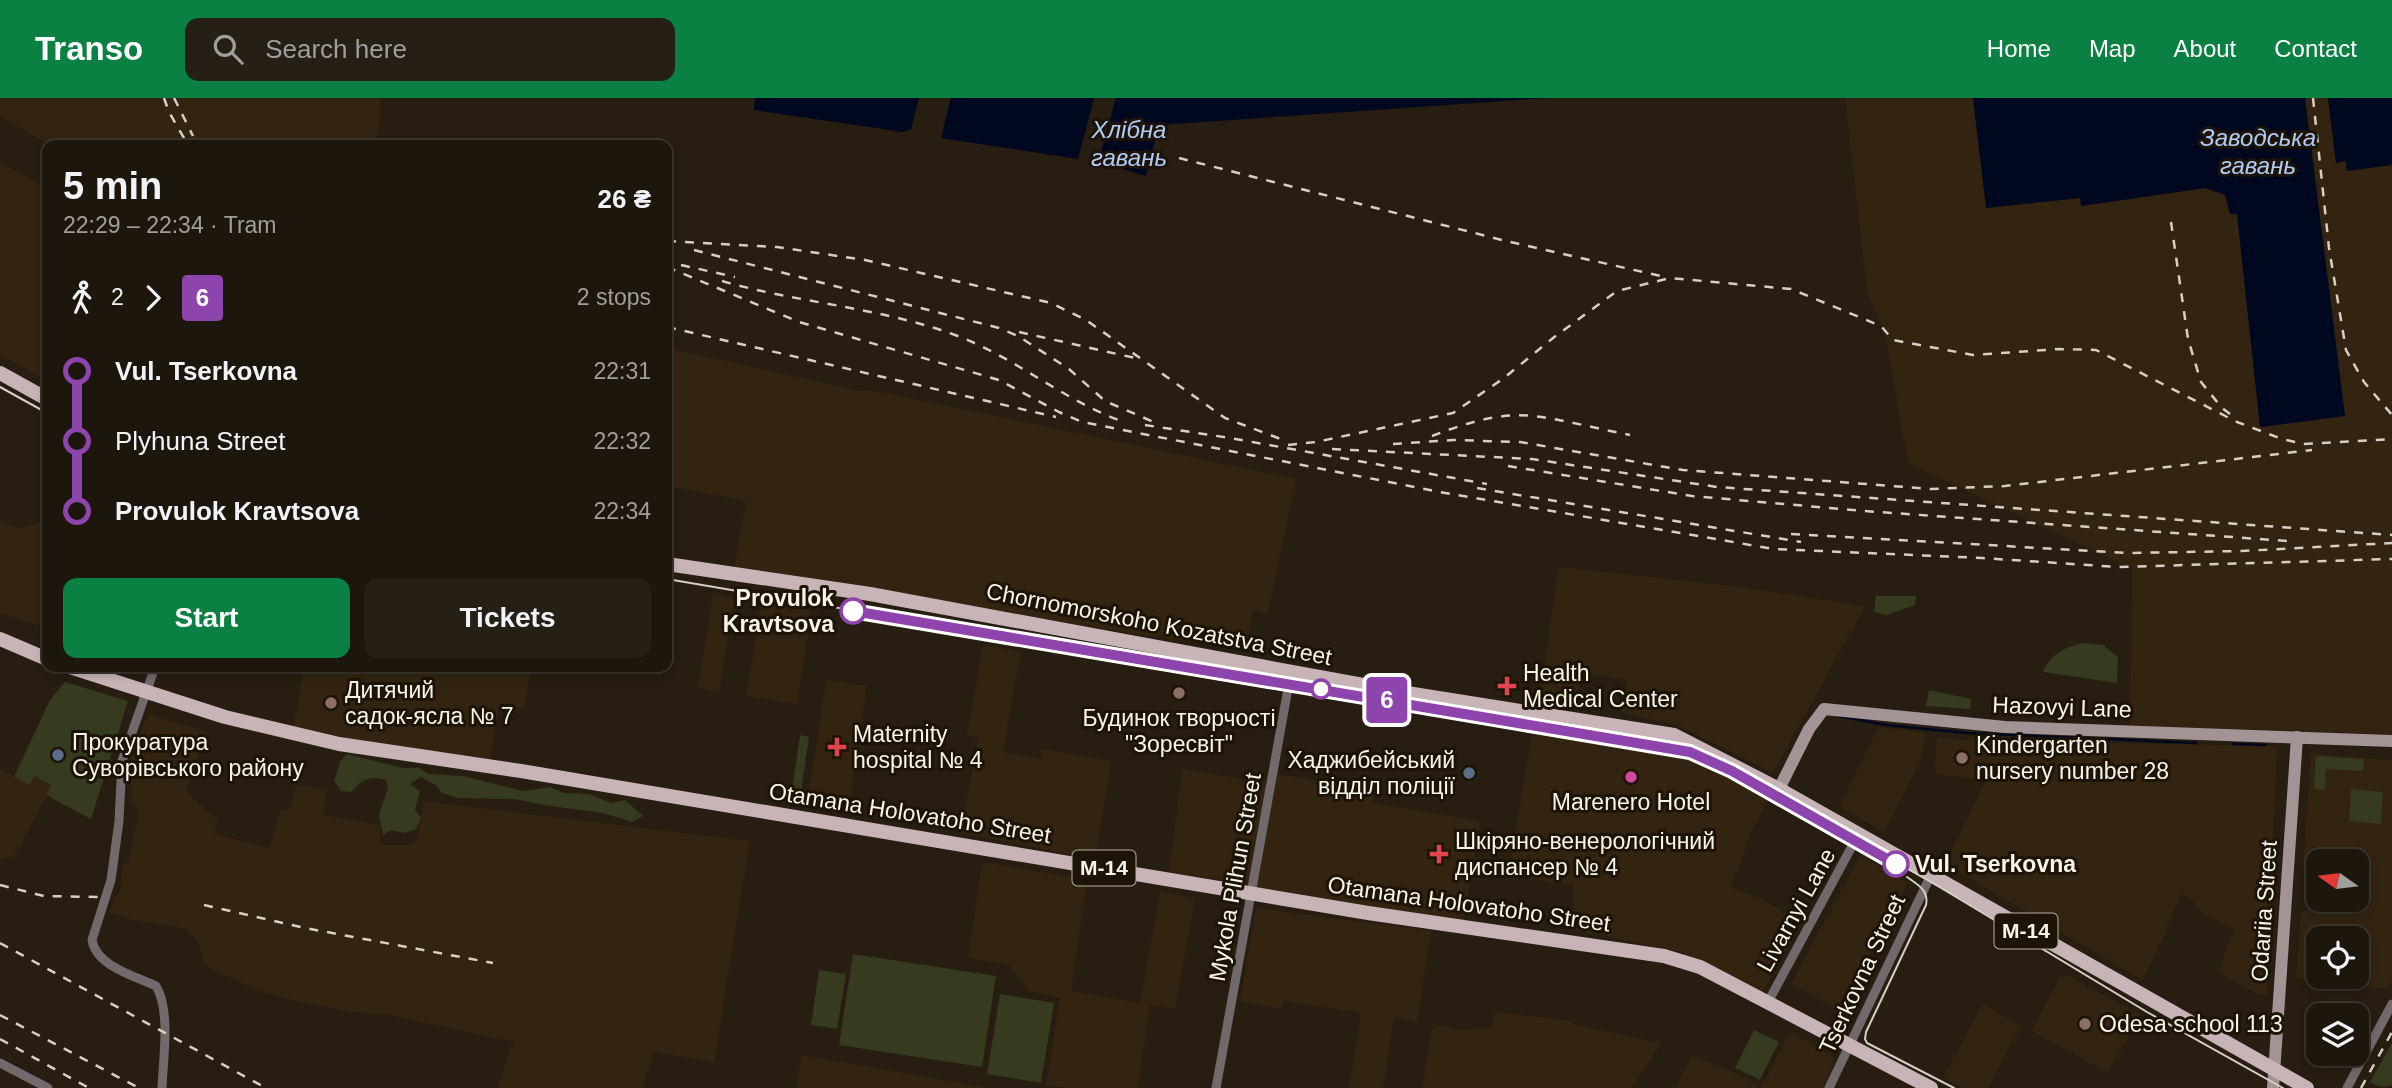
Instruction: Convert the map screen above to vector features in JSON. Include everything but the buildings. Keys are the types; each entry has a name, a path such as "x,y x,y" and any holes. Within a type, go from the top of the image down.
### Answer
{"main road":[{"path":"0,373 42,396"},
{"name":"Chornomorskoho Kozatstva Street","path":"672,565 883,597 1291,672 1674,735 1779,789 1930,877 2307,1088"},
{"path":"0,639 42,657"},
{"name":"Otamana Holovatoho Street","path":"85,672 225,717 339,744 521,771 1428,923 1664,956 1700,967 1931,1088"}],"street":[{"path":"153,672 122,761 111,880 92,940 93,947 104,960 156,986 160,993 164,1008 162,1088"},
{"name":"Mykola Plihun Street","path":"1216,1088 1291,672"},
{"name":"Hazovyi Lane","path":"1779,789 1809,729 1824,709 2005,727 2392,741"},
{"name":"Odariia Street","path":"2273,1088 2297,737"},
{"name":"Livarnyi Lane","path":"1767,1004 1858,835"},
{"name":"Tserkovna Street","path":"1829,1088 1930,877"},
{"path":"2347,1088 2392,1004"},
{"path":"0,1063 48,1088"}],"shaded area":[{"path":"0,98 380,98 379,133 375,140 42,141 0,116"},
{"path":"1845,98 1973,98 1987,208 2080,198 2082,206 2205,188 2225,195 2230,214 2237,213 2261,427 2345,416 2305,98 2328,98 2336,162 2346,161 2347,171 2392,165 2392,734 2130,726 2132,569 1908,463 1885,334 1867,292"},
{"path":"0,162 42,185 42,377 0,355"},
{"path":"672,349 860,391 876,391 1296,479 1268,614 1253,611 1245,650 733,573 746,501 672,487"},
{"path":"0,521 18,528 42,523 42,618 39,626 0,613"},
{"path":"1558,567 1733,586 1865,606 1773,773 1679,726 1621,712 1627,680 1581,673 1577,699 1541,692"},
{"path":"713,594 734,598 719,692 698,688"},
{"path":"762,603 811,611 797,704 746,696"},
{"path":"983,645 1021,652 1003,752 1040,759 1042,749 1112,761 1095,859 961,833 978,738 967,736"},
{"path":"308,672 530,672 524,708 499,706 490,762 292,732 303,675"},
{"name":"Maternity hospital № 4","path":"826,680 867,686 848,813 807,806"},
{"path":"148,714 208,732 186,791 217,820 215,834 270,848 280,810 290,810 296,785 327,789 323,815 381,825 378,845 408,845 418,841 423,801 750,841 714,1062 654,1052 643,1088 496,1088 514,1042 389,1015 352,1012 305,1003 259,991 209,968 204,962 197,940 183,928 133,920 110,912 120,888 124,862 129,863 138,813 131,803 131,756"},
{"path":"1879,727 1926,733 1919,767 1885,833 1839,806"},
{"path":"1532,734 1687,759 1769,798 1754,826 1731,888 1760,898 1801,922 1763,992 1682,952 1571,929 1574,886 1508,875"},
{"path":"1937,738 2277,746 2267,995 2257,994 2218,972 2234,929 2204,914 2190,898 2181,894 2142,980 1945,864 1986,780 1935,774"},
{"path":"2311,754 2392,760 2392,980 2387,989 2369,987 2369,926 2306,926 2306,979 2296,978 2301,911 2370,912 2370,849 2306,849 2306,867 2303,867"},
{"path":"0,769 29,785 34,776 52,785 14,857 0,859"},
{"path":"1182,769 1267,783 1249,884 1169,872"},
{"path":"1277,774 1374,790 1373,803 1480,821 1463,927 1256,887"},
{"path":"1860,855 1908,883 1840,1010 1791,985"},
{"path":"982,862 1087,880 1071,991 1140,1003 1160,892 1195,898 1175,1009 1150,1005 1138,1088 1071,1088 1046,1085 1060,998 1029,991 1009,965 968,958"},
{"path":"1256,908 1431,931 1417,1022 1394,1018 1383,1088 1349,1088 1361,1013 1284,1001 1282,1009 1240,1001"},
{"name":"Odesa school 113","path":"2063,973 2140,1015 2108,1073 2031,1031"},
{"path":"1983,1004 2021,1026 1988,1088 1962,1088 1943,1077"},
{"path":"1495,1012 1572,1021 1572,1024 1661,1043 1632,1088 1422,1088 1433,1024 1459,1031 1482,1028 1492,1030"},
{"path":"1790,1032 1830,1054 1834,1059 1823,1088 1761,1088"},
{"path":"802,1055 989,1088 796,1088"},
{"path":"1691,1055 1729,1070 1759,1086 1675,1088"}],"green space":[{"path":"1876,596 1916,596 1915,605 1887,615 1874,612"},
{"path":"2083,643 2103,645 2118,657 2117,683 2043,672 2059,652"},
{"path":"65,682 128,701 91,819 46,795 51,785 35,776 29,785 14,777 50,700"},
{"path":"1929,690 1971,699 1970,709 1926,706"},
{"path":"800,735 809,737 800,798 791,797"},
{"path":"347,754 403,768 419,768 429,774 464,776 523,791 551,787 563,793 589,794 611,803 625,800 643,816 632,822 603,813 515,799 457,798 442,793 436,785 421,777 410,784 420,791 415,810 421,818 416,829 405,833 391,830 383,835 379,814 388,788 386,780 366,779 352,792 341,791 334,781 340,762"},
{"path":"2316,756 2364,759 2363,771 2326,769 2325,790 2314,789"},
{"path":"2351,789 2383,792 2381,824 2349,821"},
{"path":"853,954 996,976 982,1067 839,1045"},
{"path":"819,970 846,974 837,1029 811,1025"},
{"path":"1000,994 1054,1003 1041,1083 987,1074"},
{"path":"1754,1030 1779,1042 1760,1080 1735,1068"},
{"path":"2392,1043 2392,1085 2375,1085 2370,1082"}],"water":[{"path":"755,98 919,98 911,129 903,132 754,110"},
{"path":"951,98 1094,98 1078,159 941,138"},
{"name":"Хлібна гавань","path":"1116,98 1547,98 1159,125 1146,176 1098,162"},
{"name":"Заводська гавань","path":"1973,98 2305,98 2345,416 2260,427 2237,214 2230,214 2225,195 2205,188 2081,206 2080,198 1986,208"},
{"name":"Заводська гавань","path":"2328,98 2392,98 2392,165 2347,171 2346,161 2336,163"}],"waterway":[{"path":"1838,716 1886,725 1967,733 2196,743"},
{"path":"2233,744 2266,745"}],"tram line":[{"path":"0,387 42,410"},
{"path":"672,580 1690,752 1732,771 1928,880 2147,1012 2283,1088"},
{"name":"6","path":"853,611 1690,752 1732,771 1896,864"},
{"path":"1907,877 1924,892 1926,905 1865,1039 1867,1043 1954,1088"}],"railway":[{"path":"164,98 185,140"},
{"path":"174,98 193,136"},
{"path":"2313,98 2329,248 2346,350 2364,382 2392,415"},
{"path":"1179,158 1506,241 1665,277"},
{"path":"2171,222 2188,339 2201,382 2230,414"},
{"path":"672,241 777,247 865,260 1051,303 1086,320 1225,418 1286,441"},
{"path":"694,250 999,328 1018,336 1069,369 1105,401 1156,423"},
{"path":"681,265 735,277"},
{"path":"672,269 799,322 999,380 1082,422 1440,492 1774,549 2118,567 2392,559"},
{"path":"1288,445 1316,442 1453,413 1504,378 1617,291 1670,278 1791,289 1881,326 1893,340 1973,355 2059,349 2096,350 2237,422 2282,439 2304,444 2392,439"},
{"path":"722,281 868,311 955,335 998,355 1081,403 1124,422"},
{"path":"672,328 1056,417"},
{"path":"1019,332 1135,358"},
{"path":"1432,436 1481,420 1520,415 1630,435"},
{"path":"1145,425 1487,484"},
{"path":"1393,444 1453,440 1520,442 1683,470 1931,489 2005,486 2312,450"},
{"path":"1332,449 1532,459 1717,487 2392,535"},
{"path":"1508,466 1692,496 2288,541"},
{"path":"1477,488 1801,542"},
{"path":"1791,534 2129,553 2242,551 2392,543"},
{"path":"0,885 44,896 98,897"},
{"path":"204,905 305,928 493,963"},
{"path":"0,943 266,1088"},
{"path":"0,1015 139,1088"},
{"path":"2361,1088 2392,1032"},
{"path":"0,1039 89,1088"}],"place":[{"name":"Provulok Kravtsova","path":"853,611"},
{"name":"Health Medical Center","path":"1507,686"},
{"name":"Будинок творчості \"Зоресвіт\"","path":"1179,693"},
{"name":"Дитячий садок-ясла № 7","path":"331,703"},
{"name":"Maternity hospital № 4","path":"837,747"},
{"name":"Прокуратура Суворівського району","path":"58,755"},
{"name":"Kindergarten nursery number 28","path":"1962,758"},
{"name":"Хаджибейський відділ поліції","path":"1469,773"},
{"name":"Marenero Hotel","path":"1631,777"},
{"name":"Шкіряно-венерологічний диспансер № 4","path":"1439,854"},
{"name":"Vul. Tserkovna","path":"1896,864"},
{"name":"Odesa school 113","path":"2085,1024"}]}
